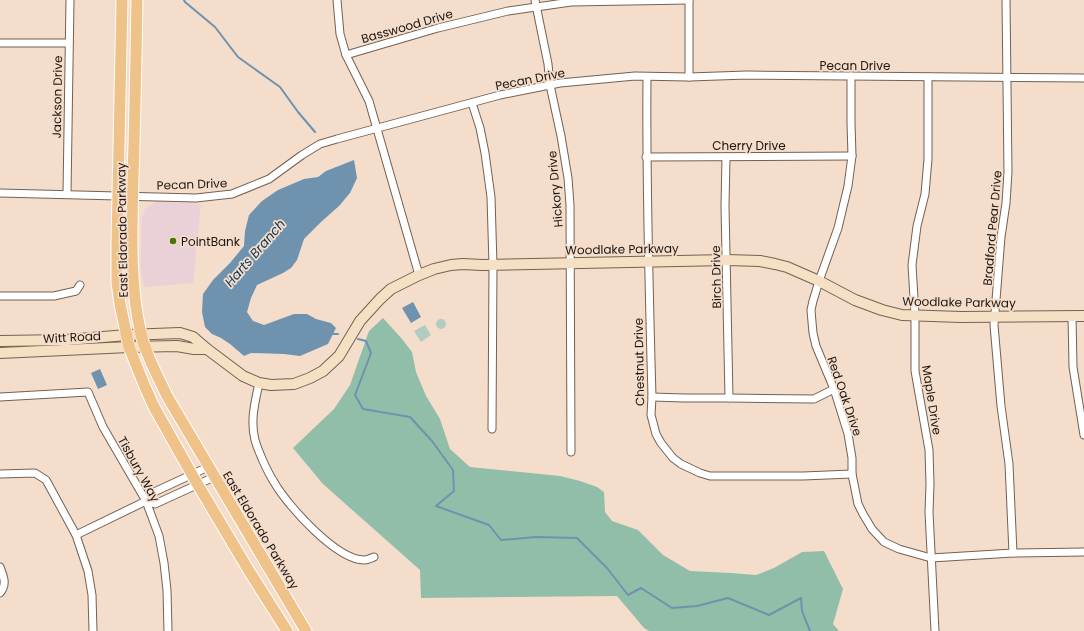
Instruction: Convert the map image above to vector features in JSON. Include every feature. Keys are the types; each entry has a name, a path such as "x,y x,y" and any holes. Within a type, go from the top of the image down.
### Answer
{"main road":[{"name":"East Eldorado Parkway","path":"122,0 118,196 118,282 120,304 129,347 154,407 197,485 287,631"},
{"name":"East Eldorado Parkway","path":"137,0 133,280 141,334 167,396 306,631"},
{"path":"249,571 265,562"}],"street":[{"name":"Jackson Drive","path":"67,194 70,0"},
{"path":"337,0 340,34 346,55 369,101 419,275"},
{"path":"689,0 689,77"},
{"name":"Basswood Drive","path":"346,55 438,28 535,3 689,0"},
{"name":"Bradford Pear Drive","path":"1006,0 1008,172 994,325 1001,406 1009,464 1013,553"},
{"name":"Hickory Drive","path":"535,3 548,64 550,85 568,178 571,263 571,452"},
{"path":"0,43 70,43"},
{"name":"Pecan Drive","path":"0,193 196,198 232,194 269,178 320,144 500,95 560,83 635,76 689,77 747,75 1084,78"},
{"name":"Red Oak Drive","path":"851,76 852,166 838,228 819,281 811,310 816,346 834,389 848,434 852,458 852,474 858,504 868,523 877,536 884,542 899,549 931,558 1013,553 1084,552"},
{"name":"Chestnut Drive","path":"647,77 646,157 652,397 651,415 655,430 661,443 673,458 681,464 710,476 803,476 852,474"},
{"name":"Maple Drive","path":"928,77 928,159 925,194 917,226 912,265 915,315 915,371 929,450 929,512 935,631"},
{"path":"472,103 480,128 491,197 492,429"},
{"name":"Birch Drive","path":"726,156 725,206 730,398"},
{"name":"Cherry Drive","path":"646,157 852,156"},
{"name":"Woodlake Parkway","path":"141,334 180,333 193,337 243,376 259,383 270,385 294,384 323,371 339,356 360,321 391,289 419,275 434,269 451,265 727,260 760,261 787,267 819,281 855,300 902,316 1084,316"},
{"path":"0,296 54,296 76,291 80,285"},
{"path":"1072,316 1073,367 1084,435"},
{"name":"Witt Road","path":"0,341 67,340 141,334"},
{"path":"145,346 177,346 194,349 207,349"},
{"name":"Witt Road","path":"0,353 145,346"},
{"path":"259,383 253,412 253,428 255,441 274,483 301,517 333,546 350,557 365,560 374,557"},
{"path":"652,397 814,399 834,389"},
{"name":"Tisbury Way","path":"0,397 88,392 103,427 146,501 159,536 167,590 168,631"},
{"path":"76,535 146,501 152,493 208,467"},
{"path":"0,474 35,473 41,475 46,480 76,535 88,571 91,582 93,631"},
{"path":"146,501 155,504 214,477"},
{"path":"0,567 5,585 0,594"}],"shaded area":[{"path":"157,201 201,204 193,283 144,287 141,269 142,218 145,209"}],"green space":[{"path":"383,318 412,352 416,372 426,396 440,419 450,449 470,467 560,476 597,487 604,492 605,512 612,521 638,530 663,555 690,571 756,575 774,568 802,552 824,551 843,589 833,624 839,631 649,631 644,628 617,596 421,598 420,570 323,484 293,448 334,409 350,385 369,331"},
{"path":"439,319 443,319 445,320 445,328 439,329 436,326 436,322"},
{"path":"425,325 431,335 421,342 414,331"}],"water":[{"path":"354,160 357,178 350,193 339,206 304,239 297,260 291,268 257,285 247,312 253,321 264,325 294,314 307,314 316,319 331,323 336,328 328,344 300,356 251,353 244,356 230,344 212,334 205,327 202,312 203,294 213,280 244,246 245,231 249,215 262,201 278,190 304,179 318,177 326,171"},
{"path":"413,302 421,317 411,323 402,308"},
{"path":"100,369 107,385 98,389 91,373"}],"waterway":[{"name":"Harts Branch","path":"184,0 215,27 238,57 280,87 315,132"},
{"name":"Harts Branch","path":"331,334 338,334"},
{"name":"Harts Branch","path":"358,339 366,341 371,353 355,395 363,409 410,417 432,441 453,470 454,491 436,506 489,525 501,540 536,537 577,538 607,568 628,595 641,588 672,608 697,606 728,598 769,615 801,598 802,611 810,631"}],"place":[{"name":"PointBank","path":"173,241"}]}
